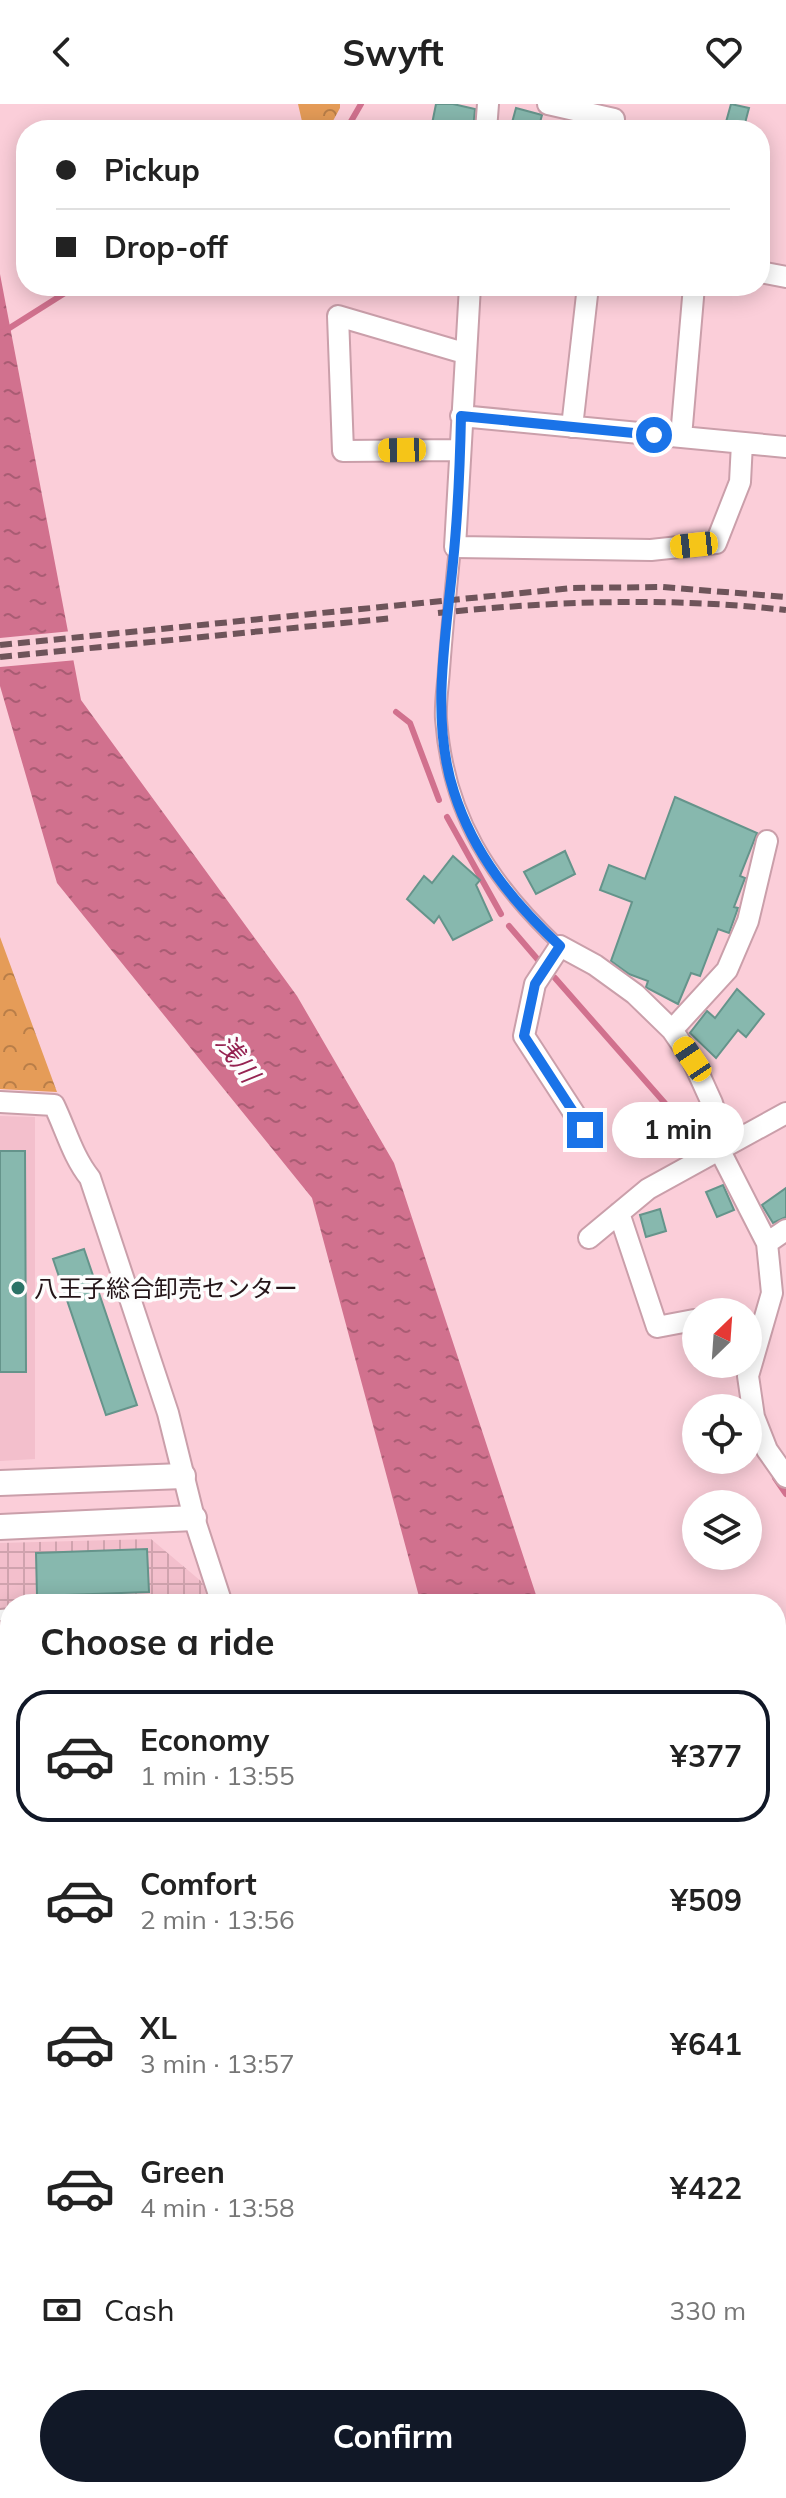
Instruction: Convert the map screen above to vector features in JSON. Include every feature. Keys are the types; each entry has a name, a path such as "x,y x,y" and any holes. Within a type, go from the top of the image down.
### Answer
{"street":[{"path":"548,104 614,119"},
{"path":"469,296 455,547 651,550 716,543 740,482 742,443"},
{"path":"572,427 587,296"},
{"path":"681,437 693,296"},
{"path":"460,450 343,451 338,316 464,353"},
{"path":"461,416 786,447"},
{"path":"672,1030 727,970 748,921 767,841"},
{"path":"585,1130 524,1036 535,984 560,946 595,965 635,994 672,1030 692,1059 712,1103 720,1128 720,1151 767,1243 772,1293 767,1319 748,1376 754,1417 767,1450 786,1477"},
{"path":"0,1102 54,1105 70,1139 76,1161 90,1178 168,1413 194,1518 219,1594"},
{"path":"589,1238 648,1189 786,1113"},
{"path":"619,1213 657,1327 682,1322"},
{"path":"767,1243 786,1230"},
{"path":"0,1483 183,1476"},
{"path":"0,1527 194,1518"}],"lane":[{"path":"455,547 441,716 454,793 477,847 494,875 525,913 560,946"}],"shaded area":[{"name":"八王子総合卸売センター","path":"0,1116 35,1117 35,1459 0,1461"},
{"path":"151,1539 202,1582 206,1594 0,1594 0,1543"}],"green space":[{"path":"298,104 340,104 333,120 302,120"},
{"path":"0,937 57,1092 0,1089"}],"water":[{"name":"浅川","path":"0,274 81,700 297,996 394,1163 536,1594 418,1594 312,1198 57,883 0,686"}],"pier":[{"path":"72,631 77,660 0,667 0,638"}],"building":[{"path":"436,104 475,109 474,120 433,120"},
{"path":"731,104 749,108 746,120 727,120"},
{"path":"516,108 542,115 541,120 513,120"},
{"path":"675,797 757,833 740,876 745,878 734,907 738,908 729,933 718,929 700,976 691,973 678,1004 646,987 648,981 629,974 611,961 632,902 600,890 609,865 645,879"},
{"path":"565,851 575,874 536,894 524,872"},
{"path":"453,856 480,880 476,885 492,920 453,940 439,916 434,923 407,899 424,876 432,883"},
{"path":"737,989 764,1014 746,1037 738,1030 716,1058 690,1033 707,1011 715,1018"},
{"path":"0,1151 25,1151 26,1372 0,1372"},
{"path":"723,1185 734,1210 717,1217 706,1192"},
{"path":"786,1188 786,1217 773,1223 762,1205"},
{"path":"660,1209 666,1231 646,1237 640,1215"},
{"path":"84,1249 137,1405 106,1415 53,1259"},
{"path":"147,1549 149,1592 37,1594 36,1553"}],"waterway":[{"path":"352,120 361,104"},
{"path":"0,334 60,296"},
{"path":"396,712 410,723 439,800"},
{"path":"447,817 501,914"},
{"path":"509,926 539,961"},
{"path":"555,978 706,1150"},
{"path":"775,1478 786,1494"}],"railway":[{"path":"0,645 572,588 663,587 786,597"},
{"path":"438,613 612,602 699,603 786,610"},
{"path":"0,657 394,618"}],"place":[{"name":"八王子総合卸売センター","path":"18,1288"}],"route":[{"path":"585,1130 524,1036 535,984 560,946 525,913 494,875 477,847 454,793 446,756 441,716 455,547 461,416 654,435"}]}
